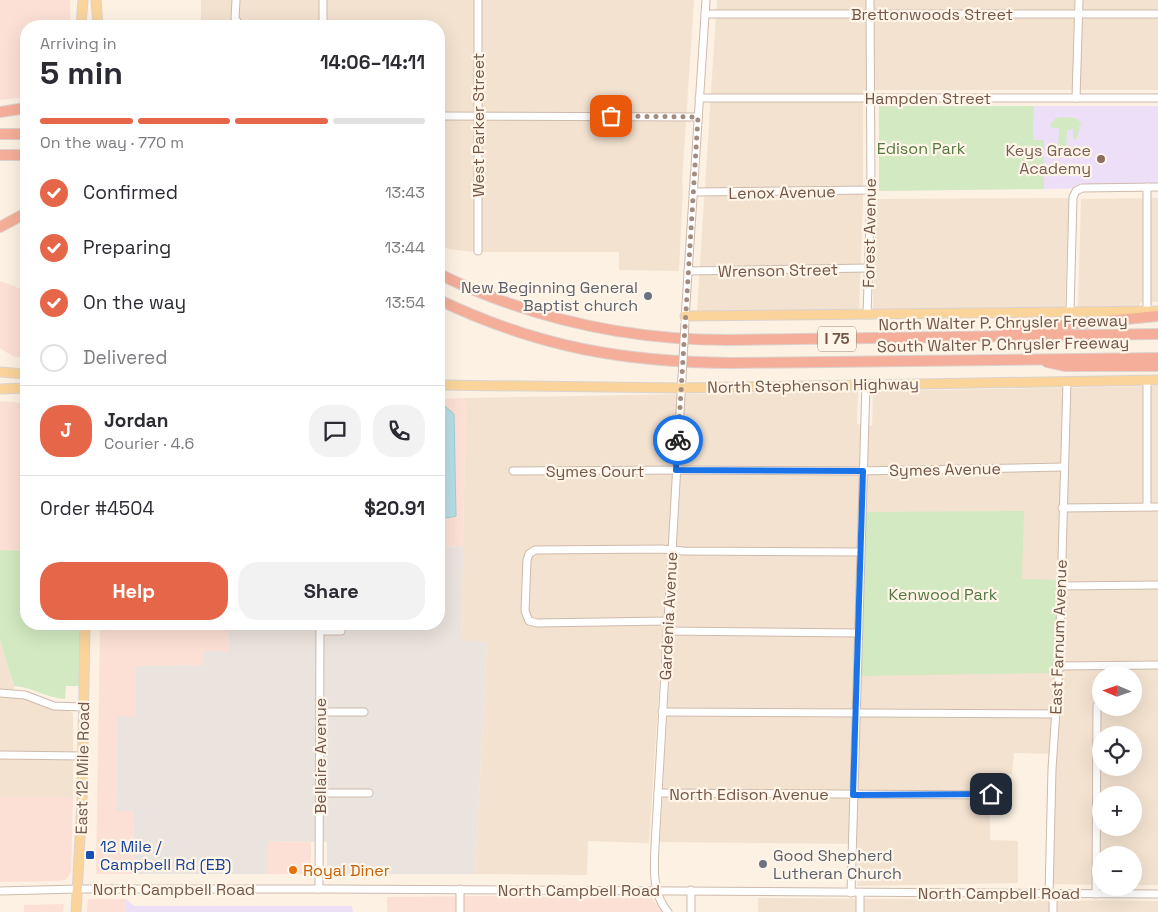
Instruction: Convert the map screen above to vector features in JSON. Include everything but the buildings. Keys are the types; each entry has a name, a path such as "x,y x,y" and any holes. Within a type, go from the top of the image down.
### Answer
{"highway":[{"path":"0,112 20,109"},
{"path":"0,134 20,134"},
{"path":"0,155 20,155"},
{"path":"0,227 20,216"},
{"path":"12,221 20,219"},
{"name":"North Walter P. Chrysler Freeway","path":"445,277 502,302 561,321 607,330 666,338 728,340 1158,334"},
{"name":"South Walter P. Chrysler Freeway","path":"445,303 499,326 550,342 603,353 662,361 732,363 1029,358 1158,358"},
{"path":"970,337 1014,330 1158,316"},
{"path":"1029,358 1065,366 1158,366"}],"main road":[{"path":"81,20 82,0"},
{"path":"96,0 98,20"},
{"path":"685,320 867,315 1158,311"},
{"path":"0,372 20,374"},
{"name":"North Stephenson Highway","path":"445,385 866,384 1158,380"},
{"path":"0,389 20,388"},
{"name":"East 12 Mile Road","path":"76,912 83,756 85,630"}],"street":[{"path":"236,0 237,20"},
{"path":"323,0 323,20"},
{"name":"West Parker Street","path":"478,0 478,251"},
{"name":"Gardenia Avenue","path":"668,912 656,890 655,853 671,550 706,0"},
{"name":"Forest Avenue","path":"867,315 871,190 870,0"},
{"path":"1076,98 1079,0"},
{"name":"Brettonwoods Street","path":"705,14 1158,14"},
{"name":"Hampden Street","path":"699,98 1158,98"},
{"path":"445,116 698,117"},
{"path":"1147,187 1147,311"},
{"path":"1070,312 1073,197 1076,191 1082,188 1158,187"},
{"name":"Lenox Avenue","path":"693,192 871,190"},
{"name":"Wrenson Street","path":"688,271 869,268"},
{"path":"1147,380 1147,507"},
{"name":"East Farnum Avenue","path":"1053,912 1051,894 1054,714 1059,666 1067,381"},
{"path":"851,893 866,384"},
{"name":"Symes Avenue","path":"676,470 863,471 1064,467"},
{"name":"Symes Court","path":"513,471 676,470"},
{"path":"1062,508 1158,507"},
{"path":"667,621 537,623 529,621 525,611 527,560 531,552 542,550 860,552"},
{"path":"1061,586 1158,585"},
{"name":"Bellaire Avenue","path":"319,889 320,630"},
{"path":"335,630 340,631"},
{"path":"667,631 858,633"},
{"path":"1059,666 1158,665"},
{"path":"0,693 25,695 54,706 83,707"},
{"path":"320,712 364,712"},
{"path":"662,712 1054,714"},
{"path":"1096,846 1097,716"},
{"path":"0,756 83,756"},
{"path":"319,793 369,793"},
{"name":"North Edison Avenue","path":"658,793 991,794"},
{"name":"North Campbell Road","path":"0,891 78,889 460,889 1092,894"},
{"path":"460,889 460,912"},
{"path":"691,890 691,912"},
{"path":"860,893 860,912"},
{"name":"North Campbell Road","path":"1142,894 1158,894"}],"shaded area":[{"path":"0,0 70,0 70,20 20,20 20,98 0,100"},
{"path":"201,0 694,0 682,180 679,271 619,270 619,252 474,252 445,247 445,20 201,20"},
{"path":"717,0 1158,0 1158,90 863,90 863,202 859,311 697,311"},
{"name":"Keys Grace Academy","path":"1034,106 1158,106 1158,187 1044,189 1044,141 1033,141"},
{"path":"1069,198 1065,307 873,310 875,199"},
{"path":"1158,198 1158,302 1141,302 1139,306 1078,307 1081,199"},
{"path":"0,281 20,288 20,357 14,357 0,348"},
{"path":"1158,386 1158,885 1142,885 1142,846 1092,846 1092,885 1053,884 1056,754 1014,753 1012,774 1000,774 990,785 990,840 1018,841 1018,883 857,886 857,844 660,842 670,661 661,657 649,843 588,841 587,875 475,874 487,642 461,641 466,398 858,391 857,424 872,426 873,391"},
{"path":"466,398 463,547 445,546 445,399"},
{"path":"0,401 20,403 20,551 0,550"},
{"path":"445,546 463,547 461,640 487,642 475,874 327,874 327,842 268,841 268,874 133,874 134,811 116,811 117,716 136,717 136,666 203,665 204,651 229,651 228,630 445,630"},
{"path":"100,630 228,630 229,651 204,665 136,666 136,717 117,717 116,811 134,811 133,874 96,874"},
{"path":"0,640 17,697 34,701 46,707 70,711 73,714 73,797 0,797"},
{"path":"0,797 73,797 71,872 65,880 0,882"},
{"path":"267,841 311,842 311,874 268,874"},
{"path":"387,897 652,898 662,912 387,912"},
{"path":"758,898 1158,901 1158,912 758,912"},
{"path":"88,899 126,899 125,912 87,912"},
{"path":"126,899 134,906 352,906 353,912 125,912"},
{"path":"64,904 63,912 24,912 24,905"}],"green space":[{"name":"Edison Park","path":"879,106 1034,106 1033,140 1044,140 1044,189 879,191"},
{"path":"1064,117 1066,119 1066,117 1076,118 1081,123 1076,140 1073,139 1073,129 1067,130 1066,152 1058,151 1059,128 1052,128 1050,125 1056,118"},
{"name":"Kenwood Park","path":"1024,511 1022,579 1057,580 1055,673 861,676 866,512"},
{"path":"0,550 20,551 20,630 84,630 83,686 66,686 65,699 14,686 0,640"}],"water":[{"path":"445,406 454,414 456,516 445,517"}],"way so far":[{"path":"611,116 698,117 678,440"}],"place":[{"name":"Keys Grace Academy","path":"1101,159"},
{"name":"New Beginning General Baptist church","path":"648,296"},
{"name":"12 Mile / Campbell Rd (EB)","path":"90,855"},
{"name":"Good Shepherd Lutheran Church","path":"763,864"},
{"name":"Royal Diner","path":"293,870"}],"route":[{"path":"678,440 676,470 863,471 853,795 991,794"}]}
